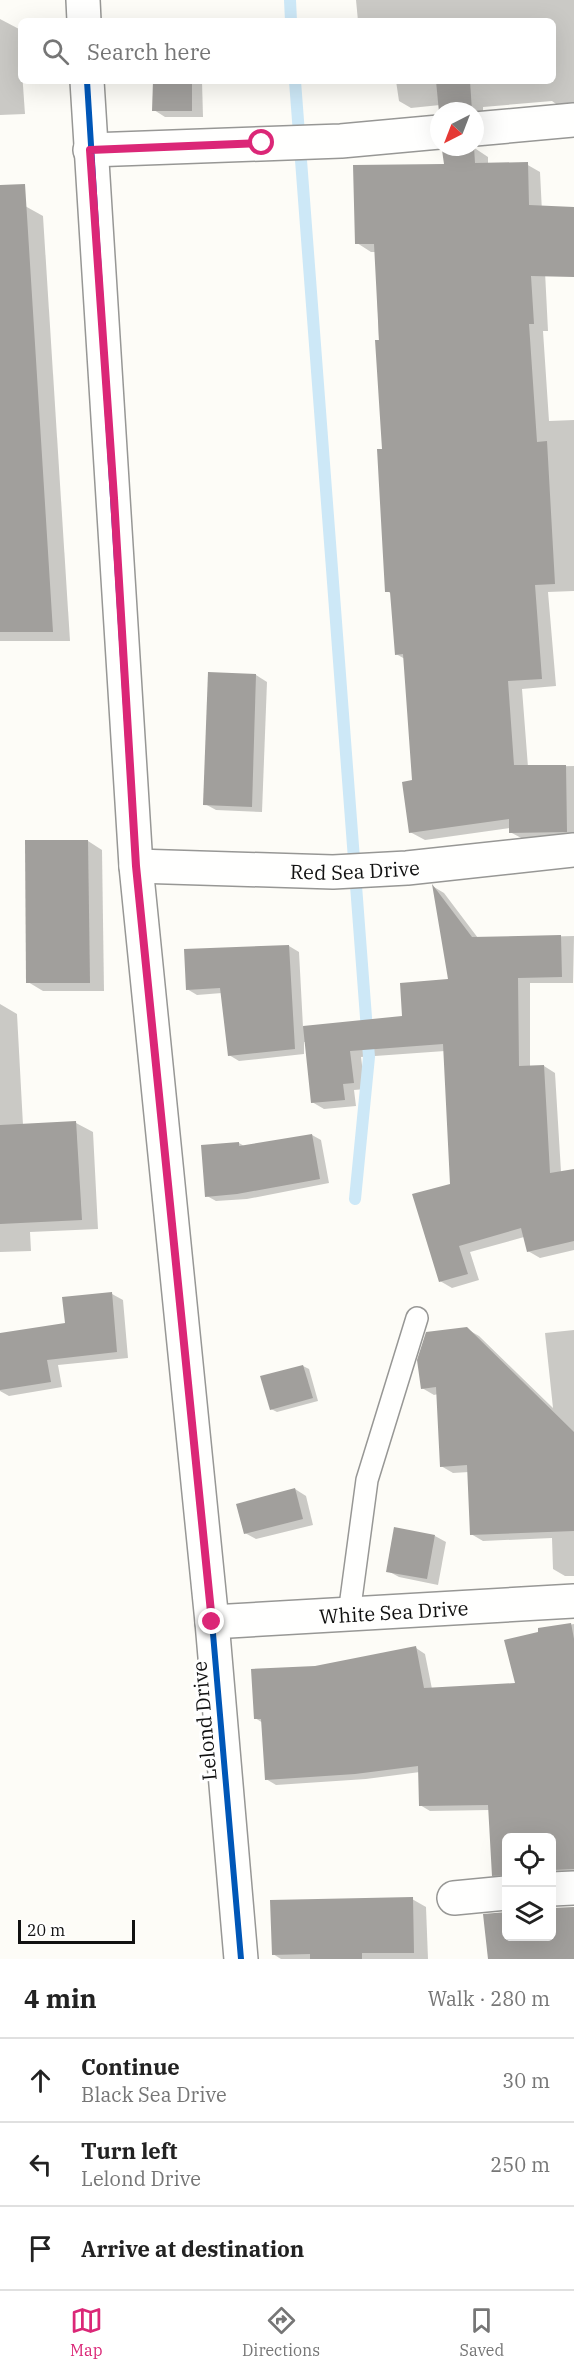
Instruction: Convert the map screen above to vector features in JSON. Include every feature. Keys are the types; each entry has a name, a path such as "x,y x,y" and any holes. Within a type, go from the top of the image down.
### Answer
{"street":[{"path":"83,0 84,18"},
{"name":"Lelond Drive","path":"87,84 136,866 212,1622 241,1959"},
{"path":"484,128 574,120"},
{"path":"90,150 341,141 430,133"},
{"name":"Red Sea Drive","path":"136,866 333,872 407,868 574,850"},
{"name":"White Sea Drive","path":"212,1622 574,1601"},
{"path":"556,1889 574,1888"},
{"path":"454,1898 502,1893"}],"lane":[{"path":"349,1614 367,1480 417,1318"}],"building":[{"path":"153,84 192,84 192,111 152,111"},
{"path":"436,84 470,84 471,102 438,102"},
{"path":"443,156 475,156 475,163 528,162 529,205 574,207 574,277 531,276 534,324 529,324 537,442 547,441 555,584 535,585 542,679 508,681 514,765 566,765 567,832 509,833 509,819 409,833 402,782 412,780 403,654 395,655 390,592 385,592 377,449 382,449 375,340 379,340 374,244 355,244 353,165 444,164"},
{"path":"25,184 53,632 0,632 0,185"},
{"path":"208,672 256,674 252,807 203,805"},
{"path":"25,840 88,840 90,983 26,983"},
{"path":"432,884 472,937 561,935 562,977 518,978 519,1066 544,1065 550,1173 574,1169 574,1241 527,1252 521,1228 459,1246 468,1274 439,1282 412,1194 450,1184 443,1044 350,1051 354,1083 343,1084 345,1100 311,1103 303,1026 402,1016 400,983 448,979"},
{"path":"289,945 295,1049 228,1056 220,988 186,990 184,949"},
{"path":"76,1121 82,1220 0,1224 0,1125"},
{"path":"312,1134 320,1179 237,1194 205,1197 201,1145 239,1142 239,1146"},
{"path":"112,1292 117,1352 47,1360 51,1382 0,1390 0,1333 65,1323 62,1297"},
{"path":"467,1327 574,1432 574,1531 470,1535 467,1465 440,1467 436,1387 421,1389 417,1360 426,1332"},
{"path":"303,1365 313,1398 270,1410 260,1376"},
{"path":"295,1488 303,1519 244,1534 236,1504"},
{"path":"394,1527 435,1535 427,1579 386,1572"},
{"path":"571,1623 574,1639 574,1869 556,1870 556,1833 502,1833 502,1875 492,1876 488,1805 419,1806 418,1766 355,1774 265,1780 261,1719 254,1719 251,1669 315,1666 416,1646 424,1688 515,1683 504,1640 538,1632 538,1628"},
{"path":"413,1897 414,1953 362,1953 362,1959 310,1959 310,1954 272,1955 270,1900"},
{"path":"574,1907 574,1959 488,1959 483,1914 502,1912 502,1941 556,1941 556,1908"}],"waterway":[{"path":"290,0 291,18"},
{"path":"295,84 369,1057 355,1199"}],"cycle path":[{"path":"87,84 136,866 212,1622 241,1959"}],"route":[{"path":"212,1622 136,866 90,150 262,143"}]}
